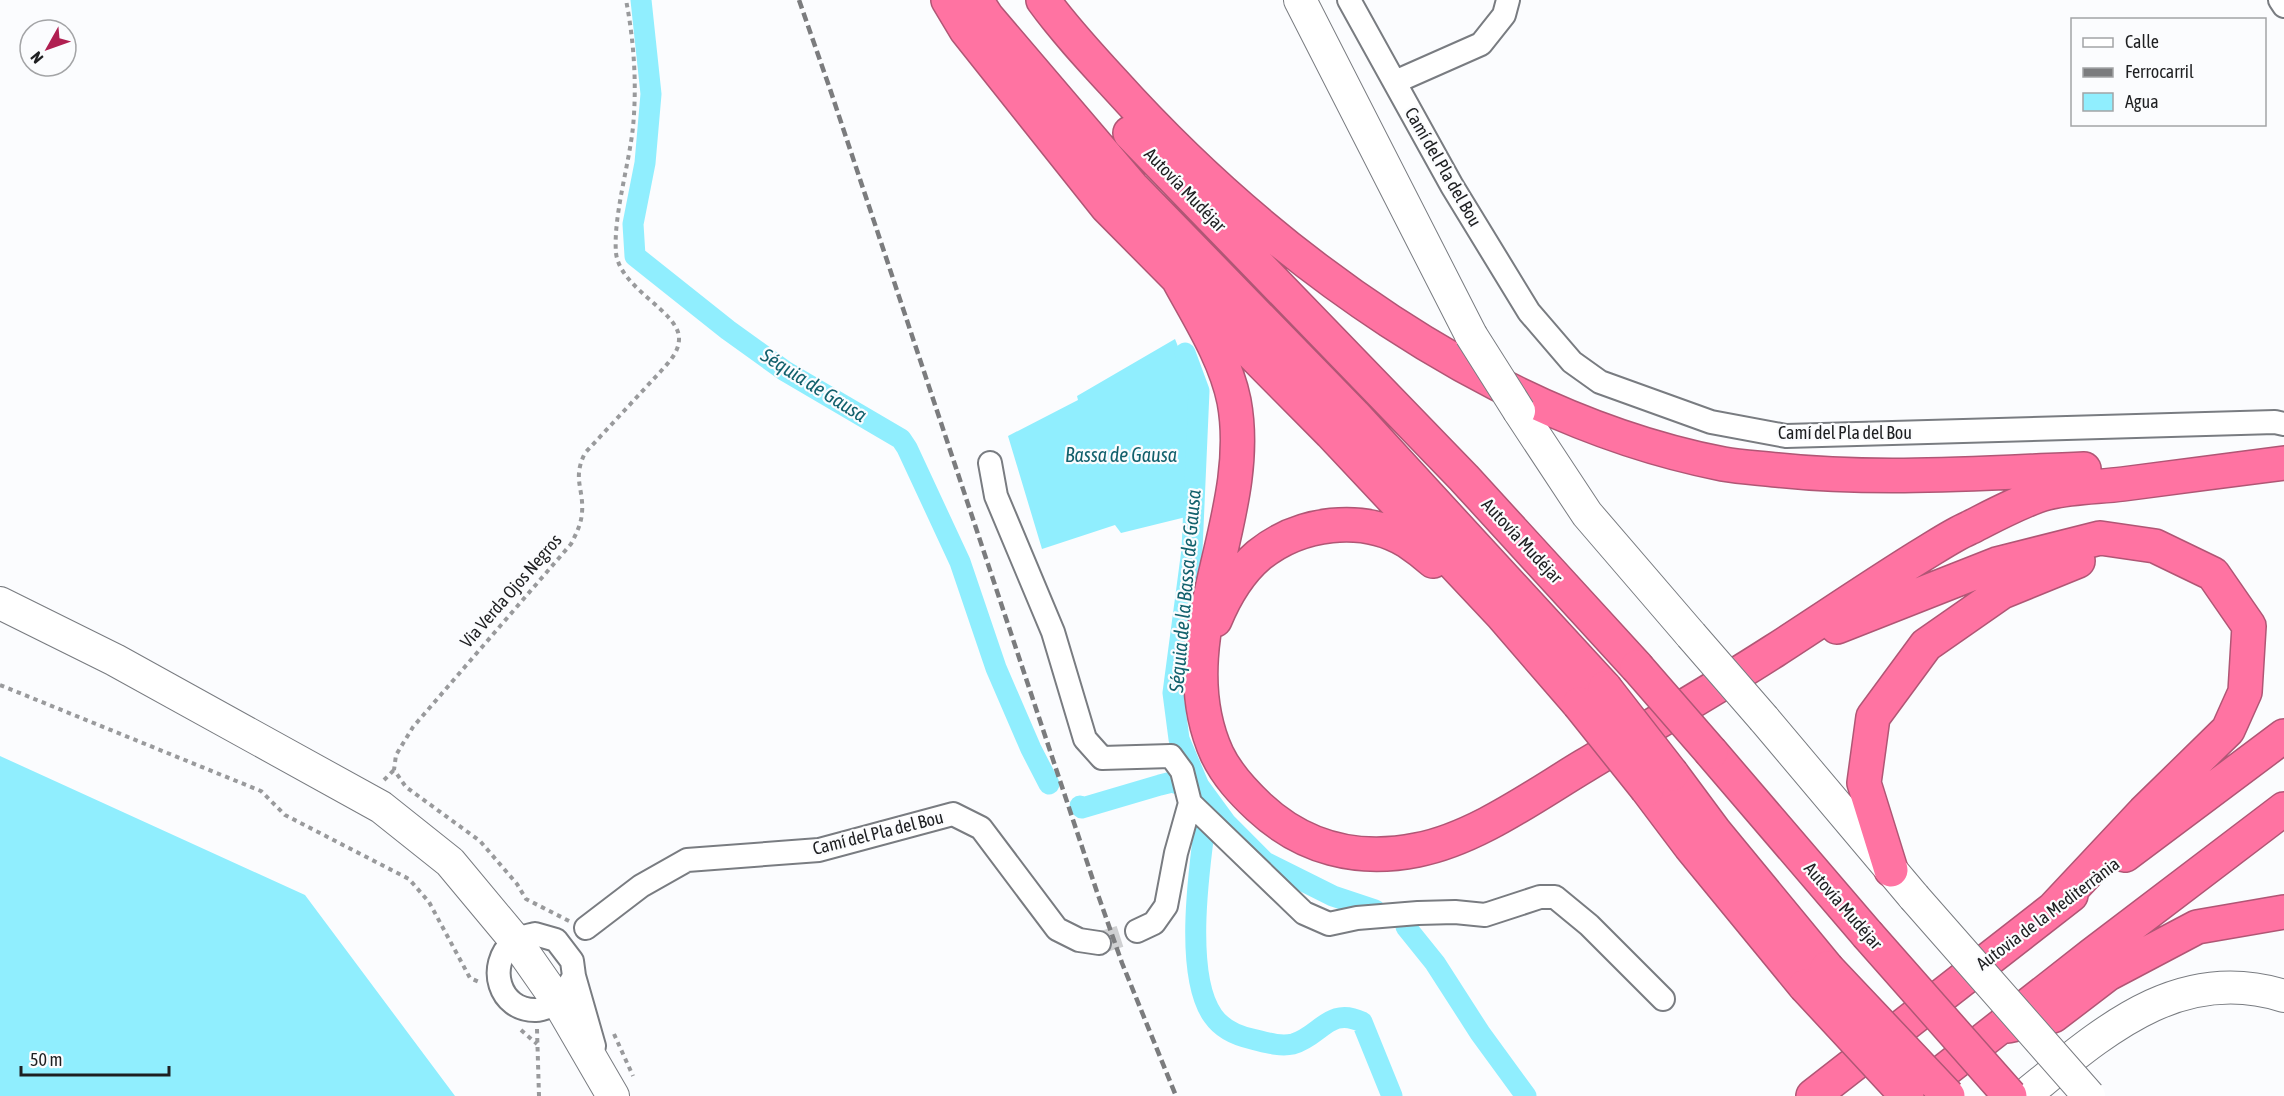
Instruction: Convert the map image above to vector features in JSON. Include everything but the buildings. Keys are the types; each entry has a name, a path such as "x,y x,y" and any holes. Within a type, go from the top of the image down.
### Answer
{"highway":[{"path":"948,0 966,30 1107,207 1339,442 1502,615 1592,696"},
{"name":"Autovía Mudéjar","path":"976,0 987,17 1132,187 1354,415 1592,696 1660,782 1715,832 1816,977 1948,1096"},
{"name":"Autovía Mudéjar","path":"1019,0 1101,102 1464,478 1637,667 2010,1096"},
{"path":"1043,0 1077,42 1171,143 1208,179 1290,248 1384,316 1435,349 1537,404 1585,425 1674,453 1726,465 1843,476 1918,476 2284,463"},
{"path":"1177,277 1213,344 1226,378 1233,400 1238,446 1233,494 1227,528 1212,582 1203,646 1201,686 1206,724 1218,757 1239,788 1274,821 1305,840 1345,852 1376,855 1417,850 1446,842 1479,827 1528,800 1771,653 1878,582 1966,529 2044,494 2284,463"},
{"path":"1203,646 1221,605 1240,575 1259,555 1285,538 1313,528 1340,524 1372,528 1406,540 1437,563 1592,696"},
{"path":"1771,653 1998,564 2100,538 2155,546 2213,574 2249,626 2245,692 2228,730 2144,812 2053,909"},
{"path":"1891,870 1864,783 1873,717 1926,645 2002,592 2087,557 2155,546"},
{"name":"Autovia de la Mediterrània","path":"1813,1096 2053,909 2284,736"},
{"path":"1912,1096 2284,809"},
{"path":"1998,1028 2053,1016 2108,974 2197,927 2284,912"},
{"path":"1816,977 1907,1096"}],"main road":[{"path":"1300,0 1471,335 1518,411 1587,514 1914,897 2089,1096"},
{"path":"0,603 116,660 381,807 450,862 515,940 559,1003 607,1085"},
{"path":"2024,1096 2099,1037 2122,1021 2157,1002 2194,991 2230,988 2270,991 2284,996"}],"street":[{"name":"Camí del Pla del Bou","path":"1349,0 1452,186 1529,312 1572,362 1600,382 1711,422 1786,436 2275,422 2284,424"},
{"path":"1395,82 1481,44 1504,15 1508,0"},
{"path":"2280,0 2284,6"},
{"path":"990,463 996,496 1053,632 1085,740 1102,758 1171,756 1182,771 1190,803 1176,853 1166,906 1154,923 1137,931"},
{"path":"1190,803 1304,913 1329,924 1357,918 1418,913 1455,912 1485,915 1540,897 1555,897 1589,925 1663,999"},
{"name":"Camí del Pla del Bou","path":"556,940 586,928 641,886 687,860 819,850 953,814 981,828 1057,929 1079,940 1099,943"},
{"path":"559,1003 586,928"},
{"path":"515,940 535,934 556,940 573,969 607,1085"}],"path":[{"name":"Via Verda Ojos Negros","path":"394,770 396,755 413,727 571,544 579,528 582,511 578,468 585,453 662,371 673,357 679,339 674,324 634,286 622,271 617,258 615,239 633,126 632,28 626,0"},
{"path":"0,685 261,791 285,815 409,879 429,902 470,978 483,984 483,974"},
{"path":"537,1044 539,1096"}],"water":[{"name":"Bassa de Gausa","path":"1175,339 1197,394 1186,517 1121,533 1115,525 1042,549 1008,436 1078,400 1077,396"},
{"path":"0,756 305,895 455,1096 0,1096"}],"waterway":[{"name":"Séquia de Gausa","path":"641,0 651,94 645,163 633,224 635,256 728,330 785,371 901,439 960,562 996,668 1031,749 1049,784"},
{"name":"Séquia de la Bassa de Gausa","path":"1185,353 1199,391 1192,550 1173,693 1179,739 1199,786 1226,823 1265,862 1333,896 1375,910"},
{"name":"Séquia de Gausa","path":"1080,806 1082,808 1172,782 1181,785"},
{"name":"Séquia de Gausa","path":"1204,832 1197,900 1196,953 1204,999 1213,1016 1221,1025 1236,1034 1283,1045 1303,1040 1333,1020 1351,1018 1362,1022 1392,1096"},
{"name":"Séquia de la Bassa de Gausa","path":"1406,927 1435,963 1480,1033 1526,1096"}],"tunnel":[{"path":"1099,943 1137,931"}],"railway":[{"path":"799,0 1097,892 1122,963 1176,1096"}]}
